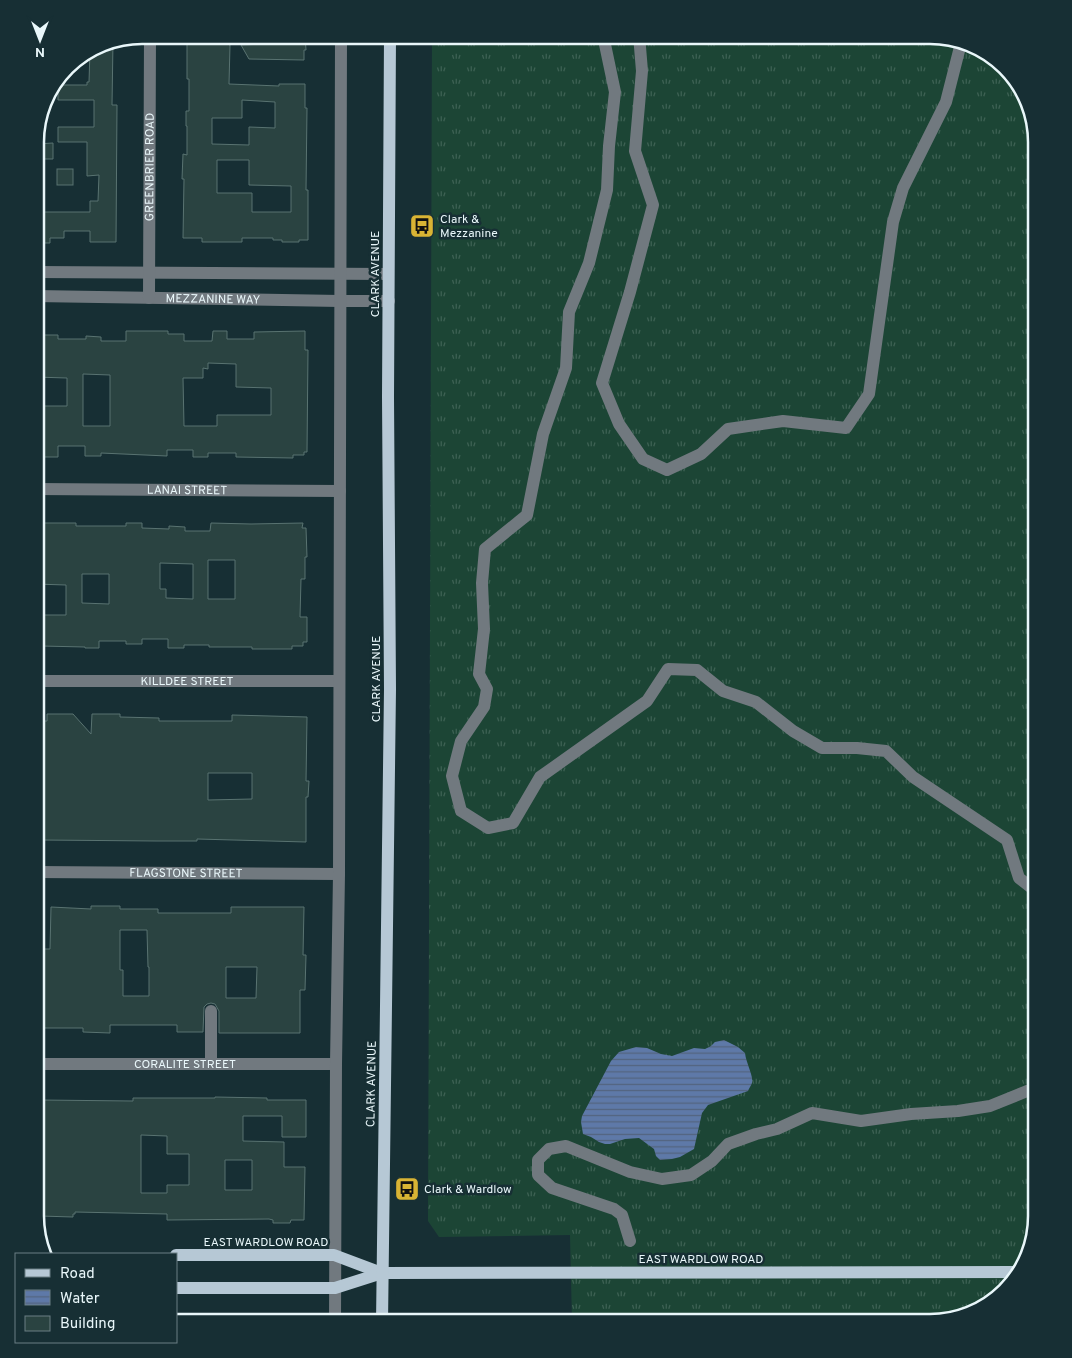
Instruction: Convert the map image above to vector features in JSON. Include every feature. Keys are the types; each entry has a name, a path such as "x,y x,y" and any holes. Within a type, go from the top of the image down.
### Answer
{"main road":[{"name":"CLARK AVENUE","path":"382,1314 390,689 388,274 390,44"},
{"name":"EAST WARDLOW ROAD","path":"178,1256 334,1256 382,1273"},
{"name":"EAST WARDLOW ROAD","path":"178,1288 335,1288 382,1273 1011,1272"}],"street":[{"name":"GREENBRIER ROAD","path":"149,298 150,44"},
{"path":"335,1314 341,44"},
{"path":"605,44 615,92 609,146 607,190 589,263 569,312 566,368 543,434 527,515 486,548 482,583 484,629 479,674 487,689 484,708 460,741 452,776 460,811 488,828 513,823 540,777 646,701 668,669 697,670 723,691 756,702 793,731 822,748 857,748 886,751 913,777 1007,840 1019,878 1028,885"},
{"path":"640,44 642,71 635,151 653,206 630,292 602,383 619,424 643,459 666,470 702,454 728,429 783,420 846,428 869,394 893,222 903,188 946,102 959,49"},
{"name":"MEZZANINE WAY","path":"44,272 388,274"},
{"name":"MEZZANINE WAY","path":"44,296 389,301"},
{"name":"LANAI STREET","path":"44,489 340,490"},
{"name":"KILLDEE STREET","path":"44,682 339,681"},
{"name":"FLAGSTONE STREET","path":"44,872 338,874"},
{"path":"211,1011 211,1064"},
{"name":"CORALITE STREET","path":"44,1064 336,1064"},
{"path":"630,1241 622,1215 614,1209 552,1188 538,1175 538,1160 548,1150 566,1146 630,1172 662,1179 691,1175 712,1161 728,1144 777,1129 812,1113 861,1121 911,1114 958,1111 990,1106 1028,1091"}],"green space":[{"path":"432,44 936,44 967,51 995,68 1012,88 1025,117 1028,142 1028,1216 1025,1241 1018,1259 1004,1281 984,1298 961,1309 943,1313 572,1314 570,1235 439,1237 428,1221"}],"water":[{"path":"724,1040 745,1053 752,1083 748,1091 708,1105 702,1113 694,1149 680,1157 660,1160 656,1156 654,1149 639,1138 605,1144 583,1134 582,1116 611,1061 619,1052 636,1047 647,1048 672,1056 694,1048 705,1049 715,1042"}],"building":[{"path":"187,44 229,44 229,84 279,86 279,84 305,84 305,108 307,108 306,190 308,190 308,240 282,242 282,240 273,240 273,238 242,238 242,242 202,242 202,238 183,238 184,179 182,179 183,154 187,155 186,111 189,111 189,79 187,79","holes":["242,100 275,102 275,128 249,127 249,145 212,144 212,118 242,118","217,160 249,160 249,185 291,186 291,212 252,212 252,193 217,193"]},
{"path":"306,44 306,50 304,50 304,60 249,59 241,45"},
{"path":"113,49 112,105 117,105 116,242 90,242 90,231 64,231 64,238 50,238 50,243 44,243 44,212 90,212 90,201 98,201 99,175 87,176 87,142 58,142 58,127 94,127 94,100 58,100 58,91 62,85 87,85 87,82 89,82 90,59"},
{"path":"53,143 53,159 44,159 44,144"},
{"path":"57,169 73,169 73,185 57,185"},
{"path":"126,331 168,331 168,334 184,334 184,341 212,341 213,331 227,331 227,339 254,339 254,332 305,331 305,350 308,350 307,452 304,452 304,455 293,455 293,458 236,457 236,453 208,453 208,457 193,457 193,450 167,450 167,456 101,453 101,456 85,456 85,446 58,446 58,457 44,457 44,406 67,406 67,378 44,377 44,335 58,335 58,339 86,339 86,336 101,337 101,341 126,341","holes":["208,363 236,364 236,387 271,388 271,415 217,415 217,426 184,426 183,378 203,378 203,368 208,369","83,374 110,375 110,426 83,426"]},
{"path":"44,523 76,523 76,526 126,526 126,523 142,523 142,528 169,529 169,526 185,527 185,531 210,531 211,523 303,523 302,528 306,528 307,557 305,557 305,579 301,579 300,617 307,617 307,642 303,642 303,646 292,646 292,649 209,647 209,645 184,645 184,648 168,648 168,639 142,639 142,644 126,644 126,641 99,641 99,648 44,646 44,615 66,615 66,585 44,584","holes":["208,560 235,560 235,599 208,599","160,563 193,564 193,599 166,598 166,589 160,589","82,574 109,574 109,604 82,603"]},
{"path":"47,714 73,714 91,734 92,714 120,714 120,717 159,718 159,721 232,721 232,715 307,717 306,781 309,781 308,797 306,797 306,842 197,839 197,841 44,840 44,721 47,721","holes":["208,773 252,773 252,799 208,800"]},
{"path":"91,906 120,906 120,909 158,909 158,913 231,913 231,907 304,907 303,955 306,955 305,990 300,990 300,1033 219,1033 219,1011 215,1004 211,1003 204,1007 203,1032 177,1032 177,1025 110,1025 110,1033 83,1032 83,1028 44,1028 44,949 50,949 51,907 91,909","holes":["120,930 147,930 149,996 123,996 123,970 120,970","226,967 257,967 256,998 226,998"]},
{"path":"215,1097 306,1100 306,1137 282,1137 282,1116 243,1116 243,1141 284,1142 284,1167 305,1167 304,1220 291,1220 290,1223 273,1223 273,1220 269,1219 167,1220 167,1214 75,1212 73,1217 44,1216 44,1100 133,1101 133,1098","holes":["141,1135 167,1136 167,1154 189,1154 189,1185 167,1185 167,1193 141,1193","225,1160 252,1160 252,1190 225,1190"]}],"place":[{"name":"Clark & Mezzanine","path":"422,226"},
{"name":"Clark & Wardlow","path":"407,1189"}]}
